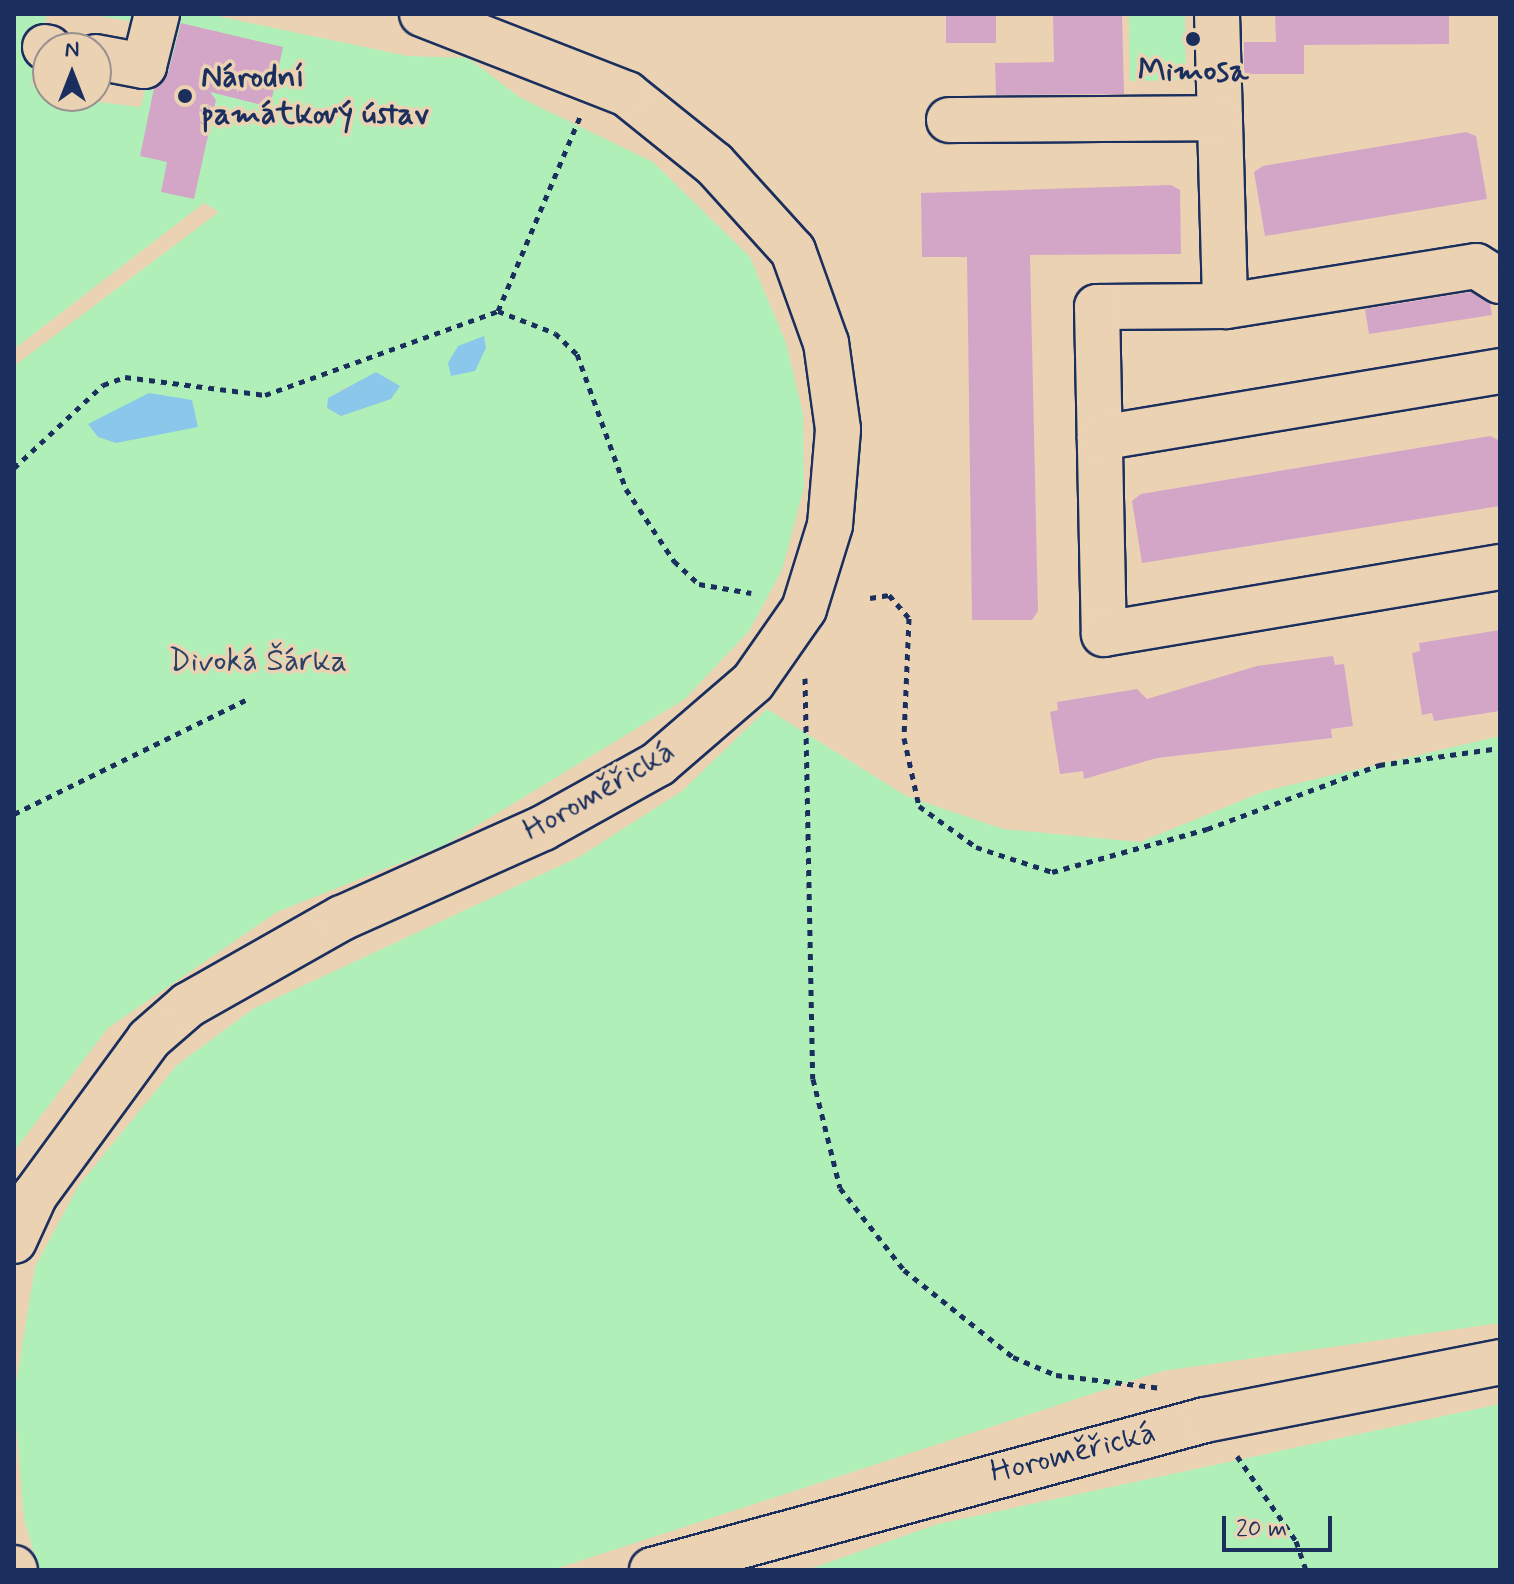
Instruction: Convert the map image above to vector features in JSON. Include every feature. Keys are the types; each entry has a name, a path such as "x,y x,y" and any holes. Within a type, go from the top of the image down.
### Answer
{"main road":[{"path":"112,60 144,66 157,14"},
{"name":"Horoměřická","path":"14,1241 35,1195 149,1039 188,1005 342,918 543,828 658,764 780,650 804,609 830,525 838,429 826,343 793,251 714,164 597,80 422,14"},
{"path":"1217,14 1225,306"},
{"path":"949,120 1220,118"},
{"path":"1500,281 1476,266 1225,306 1097,307 1104,634 1500,567"},
{"path":"1100,438 1500,371"},
{"name":"Horoměřická","path":"652,1570 1205,1420 1500,1362"}],"path":[{"path":"498,311 597,80"},
{"path":"14,468 103,385 125,377 163,376 265,395 498,311 555,333 577,354 626,489 674,561 699,584 751,593"},
{"path":"870,598 889,595 909,618 904,738 919,806 976,847 1052,872 1207,829 1379,765 1500,748"},
{"path":"780,650 805,676 813,1079 840,1188 904,1270 1013,1357 1056,1375 1182,1391 1261,1483 1306,1570"},
{"path":"14,814 248,699"}],"green space":[{"name":"Divoká Šárka","path":"14,14 47,14 43,32 32,32 32,112 112,112 112,104 141,107 159,26 88,14 208,14 407,56 468,58 521,98 653,162 750,257 786,343 803,414 804,487 782,570 749,631 685,699 445,845 277,912 108,1028 14,1151 14,366 219,212 204,203 14,349","holes":["343,388 391,399 341,416 327,408"]},
{"path":"1185,14 1186,80 1130,81 1129,15"},
{"path":"767,709 906,796 1003,829 1140,842 1265,791 1500,736 1500,1323 1162,1371 552,1570 39,1570 24,1519 14,1396 35,1267 79,1185 177,1065 253,1009 579,857 682,791"},
{"path":"1500,1404 1500,1570 807,1570 938,1524"}],"water":[{"path":"484,336 486,348 475,371 451,376 448,363 458,346"},
{"path":"376,372 400,386 391,399 341,416 327,408 328,398"},
{"path":"149,393 192,400 198,427 116,443 98,437 88,424"}],"building":[{"path":"946,14 996,14 996,43 946,43"},
{"path":"1053,14 1122,14 1124,94 996,95 995,63 1054,62"},
{"path":"1275,14 1449,14 1449,44 1304,45 1304,74 1244,74 1244,42 1276,42"},
{"name":"Národní památkový ústav","path":"181,23 283,47 270,107 210,92 216,100 194,199 161,192 167,162 140,156 154,88 168,73"},
{"path":"1466,132 1476,136 1487,199 1265,236 1254,172 1263,166"},
{"path":"1171,185 1180,190 1181,254 1030,255 1038,611 1032,620 972,620 967,257 922,257 921,193"},
{"path":"1471,292 1490,303 1492,315 1369,334 1365,309"},
{"path":"1490,436 1500,441 1500,506 1142,563 1132,501 1141,494"},
{"path":"1500,630 1500,711 1434,721 1432,713 1422,715 1412,653 1420,651 1419,643"},
{"path":"1333,656 1335,665 1344,664 1353,726 1331,729 1332,738 1157,758 1084,779 1083,771 1060,774 1050,712 1058,710 1057,702 1137,689 1147,699 1257,666"}],"place":[{"name":"Mimosa","path":"1193,39"},
{"name":"Národní památkový ústav","path":"185,96"}]}
